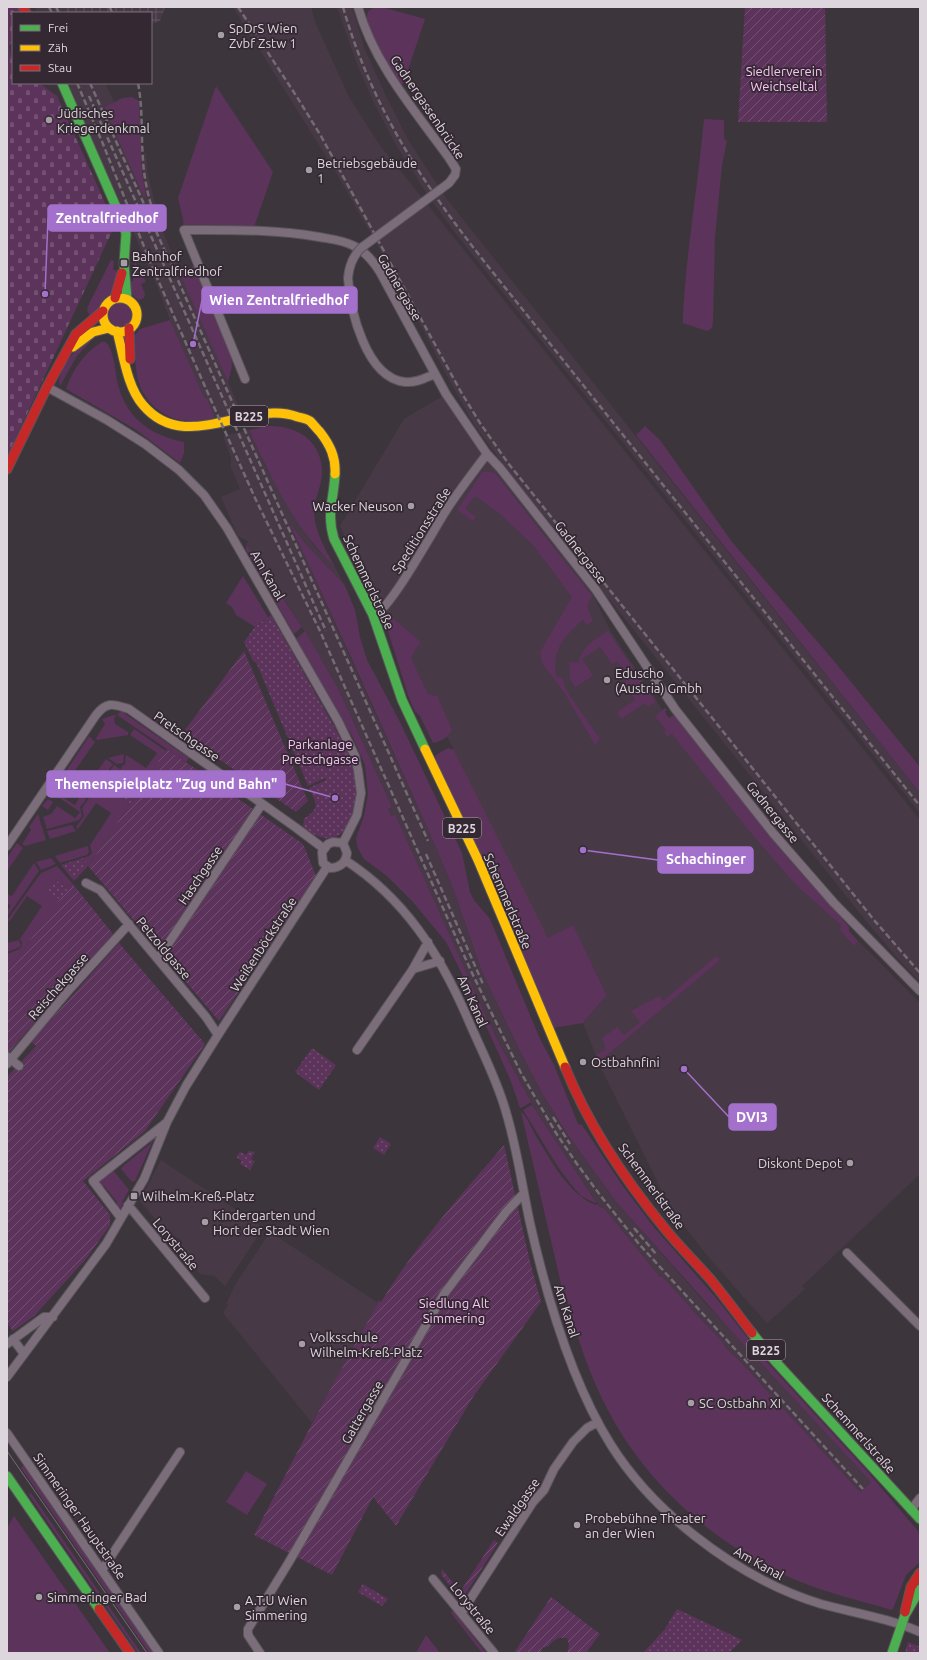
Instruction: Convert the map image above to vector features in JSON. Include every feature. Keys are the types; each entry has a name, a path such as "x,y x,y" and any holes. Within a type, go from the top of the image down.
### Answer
{"main road":[{"path":"55,84 68,95"},
{"path":"62,84 123,220 126,234 124,263 127,299 115,298"},
{"path":"7,469 76,334 103,311 106,305 115,298 124,263"},
{"name":"B225","path":"127,299 133,304 137,312 135,321 129,328 130,376"},
{"name":"B225","path":"103,311 104,320 113,329 130,376"},
{"path":"68,352 93,332 129,328"},
{"name":"Schemmerlstraße","path":"130,376 133,388 142,406 150,414 168,425 179,428 196,428 272,411 285,412 296,414 316,426 329,442 336,463 336,478 329,514 333,535 373,616 403,702 489,886 578,1099 629,1183 660,1224 710,1279 737,1312 752,1335 920,1519"},
{"path":"7,1476 130,1653"},
{"name":"Schemmerlstraße","path":"911,1510 920,1525"},
{"path":"905,1615 908,1594 913,1582 920,1574"},
{"path":"892,1653 900,1625 920,1589"}],"street":[{"name":"Gadnergassenbrücke","path":"359,9 366,30 393,81 456,169 455,175 449,183 361,248 354,255 349,267 349,290 356,320 367,350 381,371 390,378 405,382 414,382 435,374"},
{"name":"Gadnergasse","path":"245,379 184,230 242,229 282,232 330,239 353,246 368,256 380,272 435,374 487,454 500,468 596,590 675,709 773,833 834,903 920,991"},
{"name":"Am Kanal","path":"48,387 107,420 145,444 179,470 204,495 227,528 334,714 355,756 360,793 357,815 343,843"},
{"name":"Speditionsstraße","path":"373,616 380,613 392,598 448,507 487,454"},
{"name":"Pretschgasse","path":"7,846 96,715 105,706 113,704 129,709 323,848"},
{"name":"Haschgasse","path":"158,959 262,804"},
{"path":"333,842 343,843 347,849 345,860 337,867 328,867 323,863 323,848 333,842"},
{"name":"Am Kanal","path":"345,860 362,872 385,893 413,923 428,942 440,961 456,994 499,1090 511,1131 535,1243 550,1300 574,1369 598,1422 623,1462 649,1493 678,1522 724,1557 760,1579 819,1603 900,1625 920,1632"},
{"name":"Weißenböckstraße","path":"218,1035 328,867"},
{"name":"Petzoldgasse","path":"86,882 100,890 206,1017 218,1035"},
{"name":"Reischekgasse","path":"8,1060 129,924"},
{"path":"357,1050 413,969 428,942"},
{"path":"413,969 440,961"},
{"path":"7,1377 106,1244 144,1179 167,1122 186,1086 218,1035"},
{"path":"8,1060 19,1066"},
{"path":"121,1218 93,1181 167,1122"},
{"name":"Gattergasse","path":"260,1653 248,1635 248,1629 296,1550 444,1294 506,1212 524,1193"},
{"name":"Lorystraße","path":"128,1205 205,1298"},
{"path":"847,1253 920,1326"},
{"path":"24,1354 10,1341 44,1317 53,1316"},
{"name":"Ewaldgasse","path":"462,1612 533,1502 544,1490 554,1469 574,1442 587,1428 598,1422"},
{"name":"Simmeringer Hauptstraße","path":"7,1434 159,1653"},
{"path":"102,1570 180,1452"},
{"path":"911,1510 920,1498"},
{"name":"Lorystraße","path":"433,1579 462,1612 494,1653"}],"shaded area":[{"path":"35,7 63,7 66,12 38,12"},
{"path":"63,7 165,7 160,21 152,24 152,12 66,12"},
{"path":"233,7 311,7 315,22 349,97 379,144 920,820 920,982 867,922 605,594 475,426 396,278 337,174"},
{"path":"337,7 352,7 365,50 386,96 410,143 446,198 920,793 920,813 456,234 427,194 397,147 375,105 358,67"},
{"path":"68,84 105,84 114,102 104,107 146,196 141,154 146,153 147,171 161,221 162,230 241,412 215,418 207,399 204,398 170,320 160,293"},
{"path":"446,394 487,454 592,593 611,632 662,709 750,832 920,1003 920,1174 802,1286 805,1289 767,1323 711,1260 684,1226 660,1187 601,1068 583,1023 607,995 598,976 573,926 548,939 454,750 390,629 340,526 404,419"},
{"path":"249,430 266,468 302,528 315,547 335,567 343,583 306,544 289,522 437,850 454,891 482,972 543,1095 568,1135 617,1203 707,1305 733,1331 871,1482 860,1492 738,1359 725,1347 722,1341 685,1303 663,1277 660,1277 604,1208 600,1207 532,1105 500,1045 467,976 395,814 391,816 388,809 392,807 340,692 302,627 257,560 255,560 248,547 248,541 238,536 221,497 240,489 231,467 231,458 223,436"},
{"name":"Kindergarten und Hort der Stadt Wien","path":"161,1160 263,1228 225,1286 214,1276 200,1274 177,1247 181,1240 163,1229 140,1201"},
{"name":"Volksschule Wilhelm-Kreß-Platz","path":"270,1232 378,1303 312,1423 223,1313 228,1305 226,1304 235,1285"}],"green space":[{"path":"7,7 19,7 21,12 12,12 12,42 9,46 12,60 12,84 40,84 57,96 115,225 7,457"},
{"path":"382,7 425,19 404,82 400,86 384,61 368,28 367,19 369,10 372,8"},
{"name":"Siedlerverein Weichseltal","path":"745,7 825,7 827,122 738,122"},
{"path":"216,86 273,172 253,230 184,230 178,198"},
{"path":"132,97 139,101 142,171 146,196 144,197 104,107 123,98"},
{"path":"704,119 724,120 724,139 727,141 722,165 715,237 713,322 712,328 707,331 683,323 687,268"},
{"path":"111,260 114,261 113,270 116,270 113,293 104,300 98,309 90,316 87,310 88,306"},
{"path":"135,262 146,282 141,284 145,294 144,298 139,300 132,294 131,290 131,281 133,281"},
{"path":"195,265 231,356 232,366 228,382 179,272"},
{"path":"121,301 130,305 134,314 130,323 121,327 112,323 108,314 112,305"},
{"path":"170,320 204,397 207,399 215,418 202,421 193,421 180,420 171,417 156,408 144,394 136,371 134,336 140,329"},
{"path":"91,339 91,341 77,356 60,386 59,382 61,372 72,354"},
{"path":"102,342 105,342 110,348 118,385 123,399 135,418 152,431 162,436 184,442 184,453 180,463 135,429 66,389 80,362 90,351"},
{"path":"268,426 279,426 299,432 313,444 318,453 322,474 314,508 316,527 335,567 308,537 296,520 266,467 249,430"},
{"path":"645,426 660,440 732,542 834,661 920,767 920,793 636,435"},
{"path":"483,471 495,473 592,596 587,606 593,621 587,625 583,620 565,638 558,651 555,667 556,676 562,678 566,690 600,739 595,745 564,692 542,663 540,652 572,597 533,545 499,513 475,496 465,509 476,517 473,521 457,510"},
{"name":"SC Ostbahn XI","path":"289,522 306,544 344,584 355,610 360,637 367,660 399,720 462,853 470,892 474,900 490,919 540,1039 554,1065 578,1124 582,1125 622,1185 653,1226 717,1299 765,1360 866,1470 918,1531 920,1538 920,1562 906,1575 893,1609 891,1610 807,1585 740,1551 713,1532 689,1512 645,1467 626,1441 602,1400 589,1370 565,1292 562,1288 521,1112 528,1120 555,1167 569,1185 585,1200 604,1208 660,1277 663,1277 722,1341 725,1347 738,1359 860,1492 871,1482 746,1347 617,1203 568,1135 543,1095 482,972 454,891 437,850"},
{"path":"247,541 248,547 255,560 257,560 302,627 294,634 246,550"},
{"path":"243,576 268,617 255,627 236,615 232,607 226,603"},
{"name":"Parkanlage Pretschgasse","path":"271,615 345,746 354,771 357,787 356,803 346,828 341,834 334,837 319,837 303,828 304,819 313,812 316,805 309,788 326,780 325,778 308,786 256,662 253,661 244,642 255,627"},
{"path":"393,618 421,642 411,658 428,694 437,696 452,730 439,742 433,743 420,716 415,711 409,698 387,628 386,622"},
{"path":"305,631 340,692 392,807 388,809 391,816 395,814 485,1014 531,1102 521,1108 510,1079 487,1028 446,942 413,902 387,876 364,859 357,846 356,838 364,816 368,794 365,765 352,736 296,639"},
{"path":"608,631 656,702 648,707 645,703 621,719 617,712 635,700 624,682 629,679 617,661 612,664 600,647 582,659 593,676 575,687 570,679 569,662 579,663 580,657 589,644"},
{"path":"244,651 308,801 296,812 182,734"},
{"path":"665,708 667,710 665,712 669,718 674,715 762,825 849,927 849,931 858,941 854,946 840,930 841,925 796,885 750,832 672,734 667,737 664,732 666,730 655,716"},
{"path":"121,711 189,758 186,762 117,715"},
{"path":"114,715 116,716 114,719 115,724 128,732 128,735 97,740 96,738 105,724 102,719"},
{"path":"134,729 166,751 137,794 128,787 121,797 130,804 88,866 83,858 92,853 90,845 111,813 96,803 78,829 76,827 84,816 82,808 89,798 91,798 114,765 120,769 113,778 129,776 121,770 122,766 125,764 126,755 146,768 157,753 130,735"},
{"path":"89,736 95,742 67,782 61,779"},
{"path":"448,748 454,750 548,938 573,925 607,995 583,1023 553,1028 435,760 436,755"},
{"path":"167,749 303,844 316,876 219,1021 88,866"},
{"path":"124,754 123,763 117,764 108,758"},
{"path":"106,759 113,764 90,796 87,797 82,793"},
{"path":"120,769 129,776 123,785 113,778"},
{"path":"64,783 66,785 59,795 75,805 81,795 85,798 86,800 80,807 82,816 79,820 47,829 43,817 51,814 57,806 75,818 80,812 52,793 54,794"},
{"path":"128,787 137,794 130,804 121,797"},
{"path":"48,799 53,802 48,810 42,806"},
{"path":"38,814 46,840 25,846 22,844 31,830 29,827"},
{"path":"72,825 76,831 50,839 47,831"},
{"path":"17,843 23,848 7,871 7,858"},
{"path":"88,846 89,852 87,855 60,863 55,856"},
{"path":"51,858 56,864 41,870 36,862"},
{"path":"83,858 88,866 74,881 61,865"},
{"path":"34,863 39,871 7,917 7,911 11,906 7,903 7,894 12,896"},
{"path":"57,866 72,883 68,889 54,879 46,889 60,900 7,972 7,954 16,951 21,947 22,942 20,939 42,906 27,896 9,922 8,919 41,873"},
{"path":"54,879 68,889 60,900 45,889"},
{"path":"72,883 113,934 7,1054 7,972"},
{"path":"19,940 21,945 20,947 7,952 7,943"},
{"path":"119,943 205,1044 145,1131 83,1181 110,1215 110,1225 86,1259 34,1316 13,1331 7,1323 7,1077 36,1046 31,1042"},
{"path":"716,956 720,960 599,1062 596,1055 606,1049 602,1038 617,1027 624,1035 640,1022 631,1011 659,996 663,1001"},
{"path":"312,1048 336,1065 319,1090 295,1072"},
{"path":"532,1105 596,1202 595,1203 581,1196 558,1167 523,1110"},
{"path":"155,1136 135,1181 132,1182 121,1169 122,1167 151,1143 151,1139"},
{"path":"380,1137 391,1144 384,1155 373,1148"},
{"name":"Siedlung Alt Simmering","path":"504,1145 530,1262 541,1302 473,1397 396,1526 373,1497 332,1575 254,1535 326,1397 379,1301 381,1302 394,1281 456,1201"},
{"path":"249,1151 255,1152 251,1159 255,1161 250,1170 240,1164 242,1161 236,1157 240,1152 246,1155"},
{"path":"111,1170 113,1170 129,1190 120,1209 117,1207 117,1202 104,1186 98,1184"},
{"path":"24,1465 155,1653 149,1653 21,1468"},
{"path":"246,1471 267,1484 247,1515 226,1502"},
{"path":"31,1493 141,1653 138,1653 29,1495"},
{"name":"Simmeringer Bad","path":"14,1516 110,1653 7,1653 7,1528"},
{"path":"494,1540 498,1543 465,1595 457,1595 441,1574 442,1569 460,1592"},
{"path":"363,1584 388,1599 382,1606 358,1592"},
{"path":"551,1597 600,1634 586,1653 567,1653 569,1646 567,1638 561,1638 552,1642 548,1647 543,1647 541,1653 514,1653"},
{"path":"677,1609 742,1640 729,1653 643,1653 665,1629"},
{"path":"453,1611 486,1653 482,1653 451,1613"},
{"path":"426,1635 440,1653 416,1653"},
{"path":"908,1642 920,1647 920,1653 905,1653"}],"tram line":[{"path":"7,1451 147,1653"}],"railway":[{"path":"49,7 52,12"},
{"path":"56,7 58,12"},
{"path":"110,7 112,12"},
{"path":"238,7 321,136 461,392 480,423 508,463 874,920 920,973"},
{"path":"343,7 355,44 384,112 402,144 442,205 487,265 920,806"},
{"path":"77,84 151,264 214,407 255,498 320,631 471,971 521,1073 556,1133 577,1164 639,1244 863,1489"},
{"path":"90,84 428,841"},
{"path":"138,84 141,102 144,175 155,218"},
{"path":"89,96 326,631"},
{"path":"426,854 483,984"},
{"path":"553,1117 570,1144"},
{"path":"634,1228 656,1254"}],"traffic: fast":[{"path":"62,84 124,225 126,234 124,263 127,299"},
{"path":"335,474 331,506 331,521 334,539 373,615 402,700 425,749"},
{"path":"752,1333 775,1361 920,1519"},
{"path":"7,1476 99,1609"},
{"path":"892,1653 905,1615 920,1589"}],"traffic: slow":[{"path":"120,298 132,303 137,315 132,327 120,332 108,327 103,315 108,303 120,298"},
{"path":"73,347 93,332 109,328"},
{"path":"117,331 126,370 133,389 143,405 160,419 178,426 198,426 259,414 279,413 304,419 310,421 327,442 333,457 335,474"},
{"path":"425,749 478,860 565,1067"}],"traffic: jam":[{"path":"23,7 26,12"},
{"path":"115,298 122,273"},
{"path":"7,469 47,387 76,334 103,311"},
{"path":"129,328 130,359"},
{"path":"565,1067 585,1111 609,1152 636,1192 677,1243 711,1280 752,1333"},
{"path":"905,1612 911,1587 920,1573"},
{"path":"99,1609 130,1653"}],"place":[{"name":"SpDrS Wien Zvbf Zstw 1","path":"221,35"},
{"name":"Jüdisches Kriegerdenkmal","path":"49,120"},
{"name":"Betriebsgebäude 1","path":"309,170"},
{"name":"Bahnhof Zentralfriedhof","path":"124,263"},
{"name":"Zentralfriedhof","path":"45,294"},
{"name":"Wien Zentralfriedhof","path":"193,344"},
{"name":"Wacker Neuson","path":"411,506"},
{"name":"Eduscho (Austria) Gmbh","path":"607,680"},
{"name":"Themenspielplatz \"Zug und Bahn\"","path":"335,798"},
{"name":"Schachinger","path":"583,850"},
{"name":"Ostbahnfini","path":"583,1062"},
{"name":"DVI3","path":"684,1069"},
{"name":"Diskont Depot","path":"850,1163"},
{"name":"Wilhelm-Kreß-Platz","path":"134,1196"},
{"name":"Kindergarten und Hort der Stadt Wien","path":"205,1222"},
{"name":"Volksschule Wilhelm-Kreß-Platz","path":"302,1344"},
{"name":"SC Ostbahn XI","path":"691,1403"},
{"name":"Probebühne Theater an der Wien","path":"577,1525"},
{"name":"Simmeringer Bad","path":"39,1597"},
{"name":"A.T.U Wien Simmering","path":"237,1607"}]}
